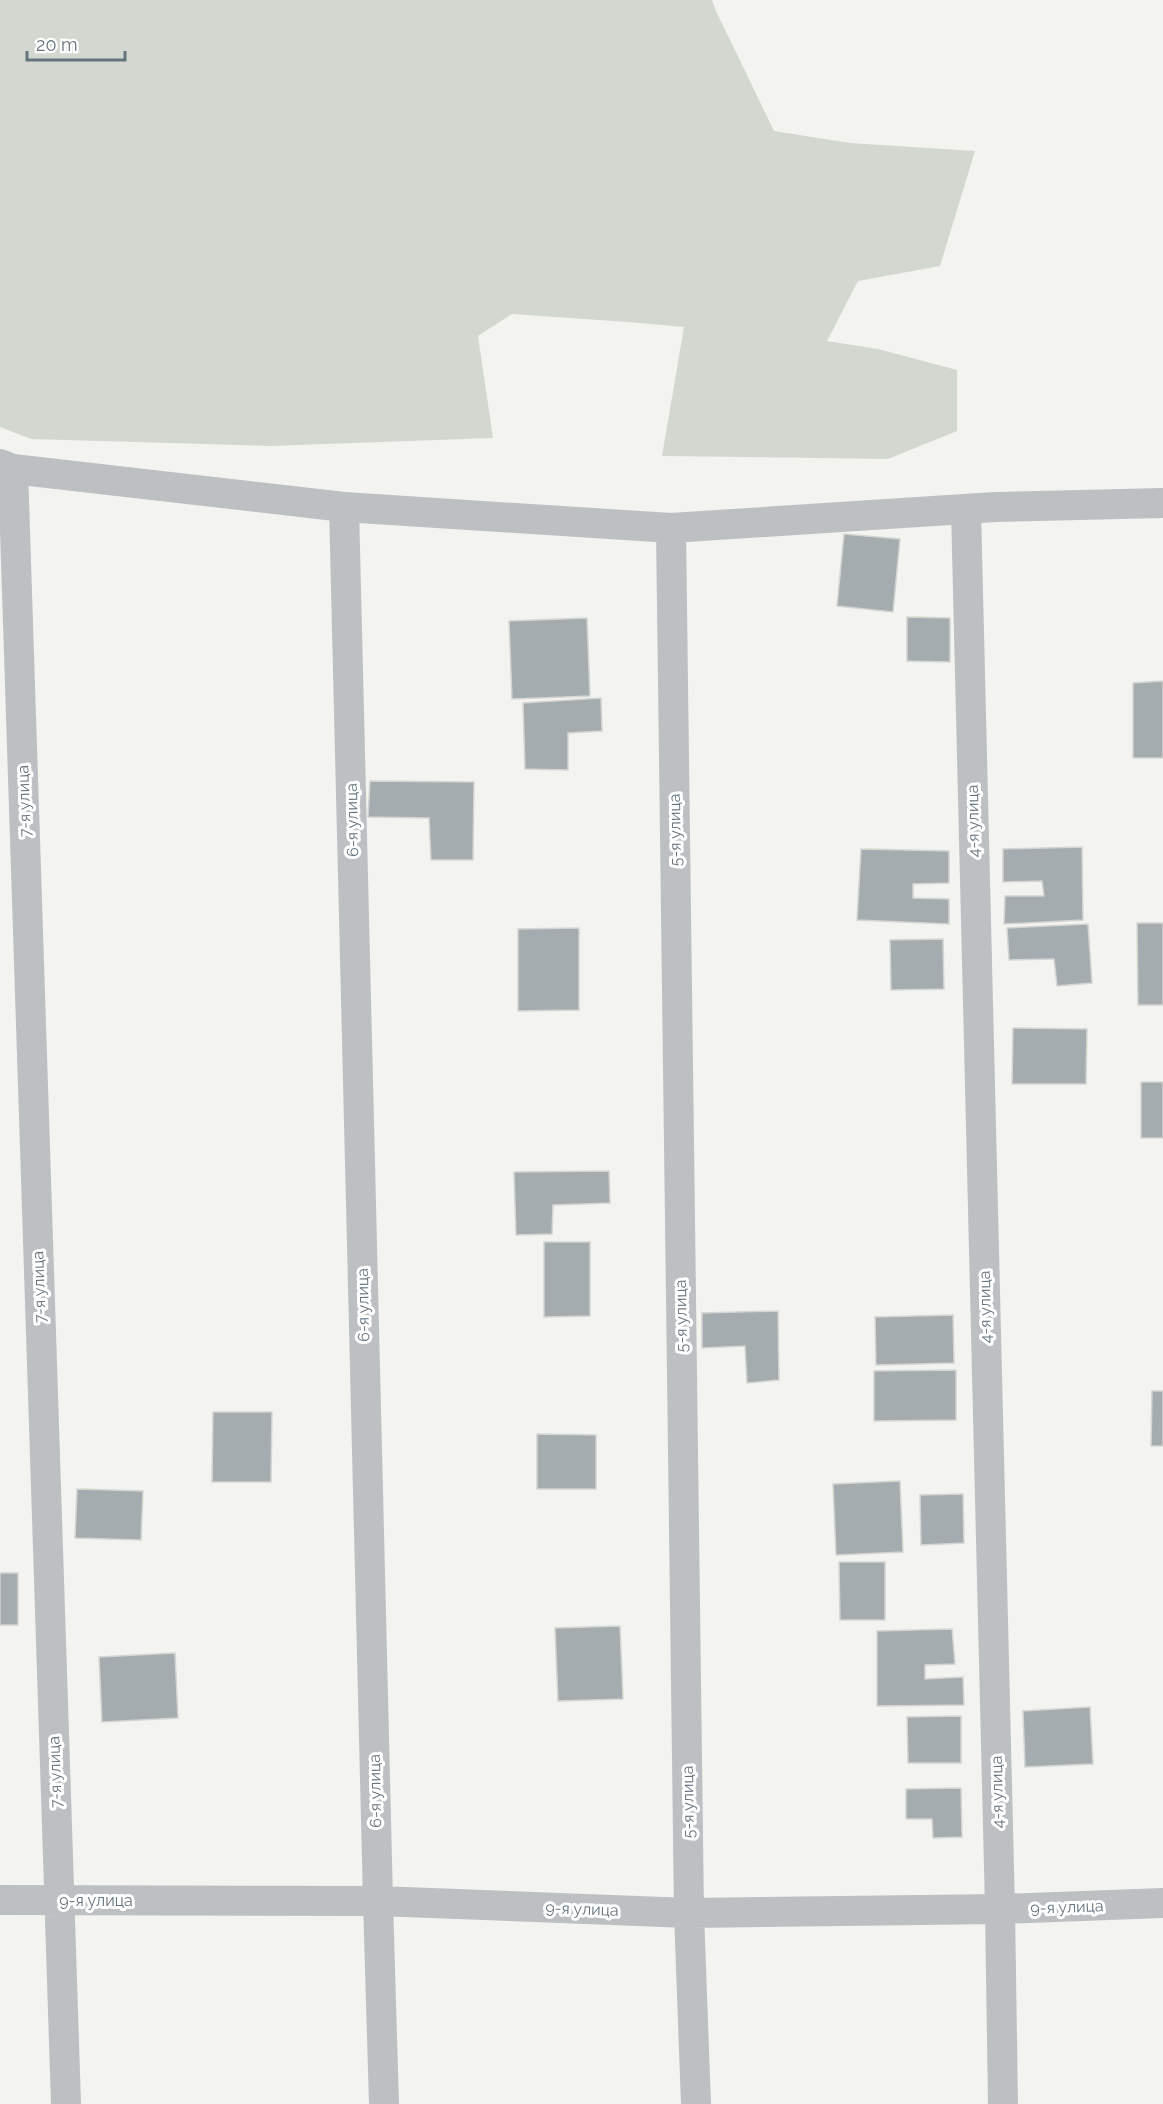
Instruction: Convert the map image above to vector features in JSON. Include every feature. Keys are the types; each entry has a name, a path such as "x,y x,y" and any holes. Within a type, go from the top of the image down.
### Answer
{"street":[{"path":"7,467 344,507 671,528 966,509 1163,503"},
{"name":"7-я улица","path":"7,467 66,2104"},
{"name":"6-я улица","path":"344,507 384,2104"},
{"name":"4-я улица","path":"966,509 1003,2104"},
{"name":"5-я улица","path":"671,528 689,1913 696,2104"},
{"name":"9-я улица","path":"0,1900 378,1901 689,1913 1000,1909 1163,1903"}],"shaded area":[{"path":"0,0 712,0 774,131 850,143 975,151 940,266 858,281 827,341 878,349 957,370 957,431 888,459 662,456 684,327 512,314 478,336 493,438 270,446 31,439 0,427"}],"building":[{"path":"844,534 900,539 893,612 837,606"},
{"path":"907,617 950,618 950,662 907,661"},
{"path":"587,618 590,696 512,699 509,621"},
{"path":"1163,681 1163,758 1133,758 1133,683"},
{"path":"601,698 602,731 568,733 568,770 525,769 523,703"},
{"path":"370,781 474,782 473,860 431,860 429,818 368,817"},
{"path":"1082,847 1083,920 1004,924 1005,896 1044,896 1042,881 1003,882 1003,849"},
{"path":"861,849 949,851 949,883 913,884 913,898 949,899 949,924 857,920"},
{"path":"1137,923 1163,923 1163,1005 1138,1005"},
{"path":"1088,924 1092,983 1057,986 1054,959 1009,960 1007,928"},
{"path":"579,928 579,1010 518,1011 518,929"},
{"path":"943,939 944,989 891,990 890,940"},
{"path":"1013,1028 1087,1029 1086,1084 1012,1084"},
{"path":"1141,1082 1163,1082 1163,1138 1141,1138"},
{"path":"609,1171 610,1203 553,1205 552,1234 516,1235 514,1172"},
{"path":"544,1242 590,1242 590,1316 544,1317"},
{"path":"778,1311 779,1380 747,1383 745,1346 702,1348 702,1313"},
{"path":"953,1315 954,1363 876,1365 875,1317"},
{"path":"956,1370 956,1420 874,1421 874,1371"},
{"path":"1152,1391 1163,1391 1163,1446 1151,1446"},
{"path":"213,1412 272,1412 271,1482 212,1482"},
{"path":"537,1434 596,1435 596,1489 537,1489"},
{"path":"900,1481 903,1552 836,1555 833,1484"},
{"path":"77,1489 143,1491 141,1540 75,1538"},
{"path":"963,1494 964,1543 921,1545 920,1495"},
{"path":"839,1562 885,1562 885,1620 840,1620"},
{"path":"0,1573 18,1573 18,1625 0,1625"},
{"path":"620,1626 623,1699 558,1701 555,1628"},
{"path":"952,1629 955,1664 925,1665 925,1679 963,1677 964,1705 877,1706 877,1631"},
{"path":"175,1653 178,1718 102,1722 99,1657"},
{"path":"1090,1707 1093,1764 1025,1767 1023,1711"},
{"path":"961,1716 961,1763 908,1763 907,1717"},
{"path":"961,1788 962,1837 933,1838 932,1819 906,1819 906,1789"}]}
